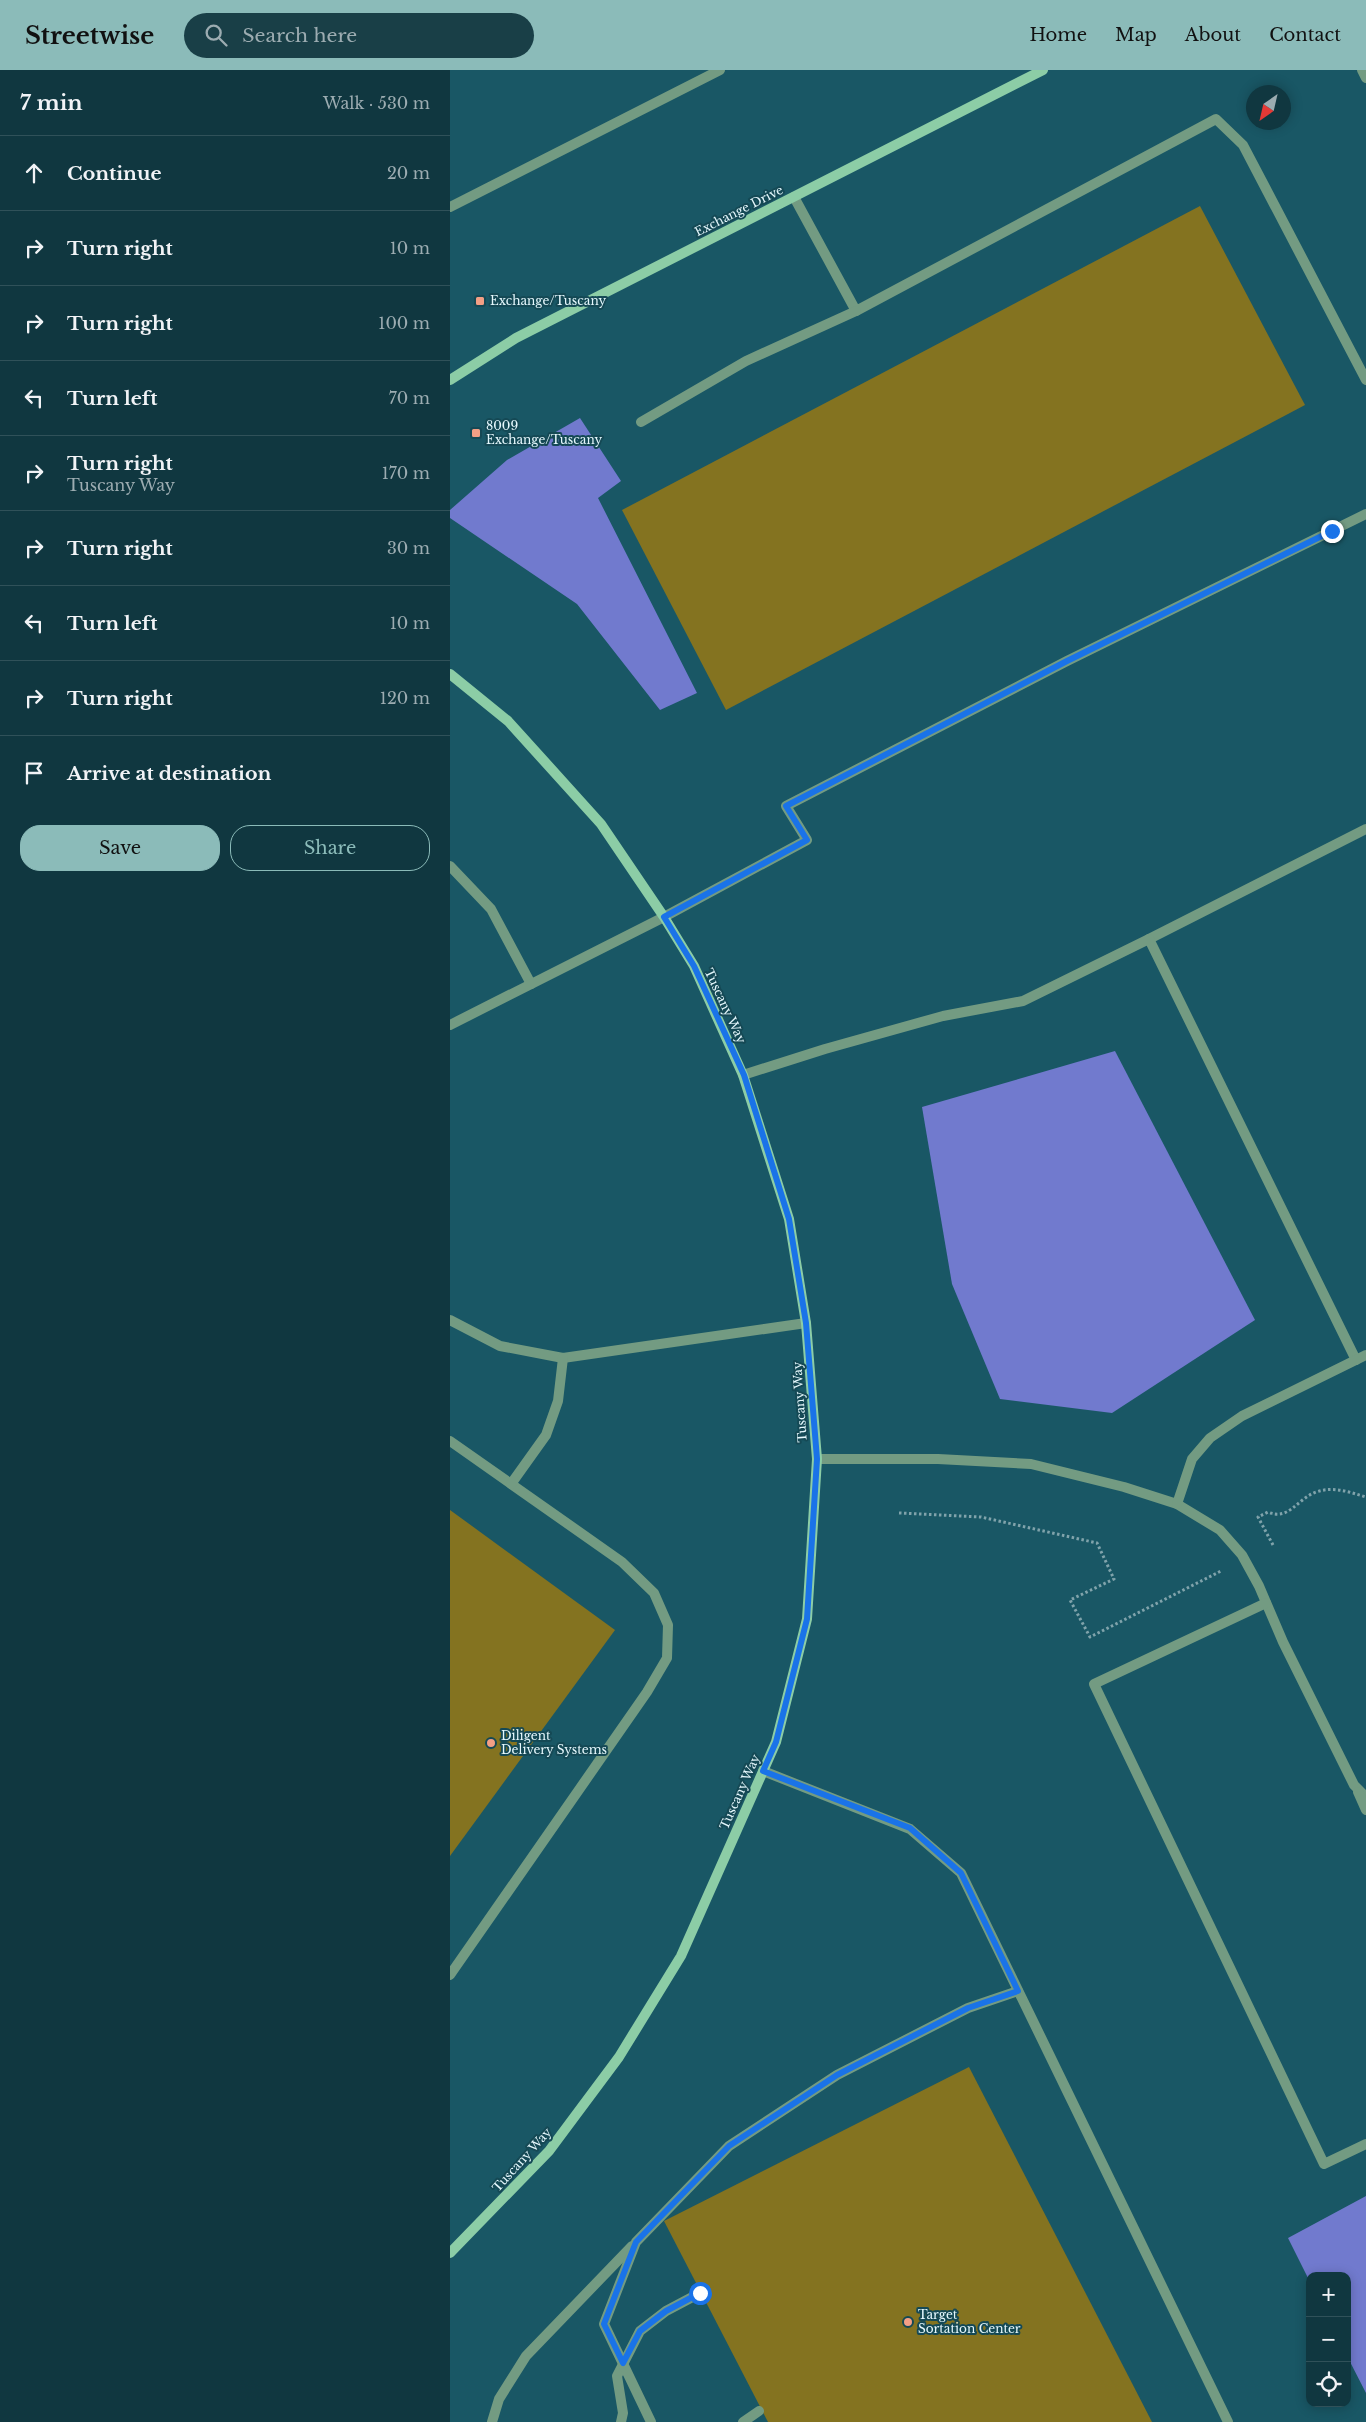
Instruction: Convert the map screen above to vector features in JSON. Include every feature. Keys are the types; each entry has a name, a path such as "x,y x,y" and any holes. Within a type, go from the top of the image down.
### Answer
{"street":[{"path":"450,207 720,70"},
{"name":"Exchange Drive","path":"450,380 516,338 1043,70"},
{"path":"1362,70 1366,78"},
{"path":"641,422 746,361 856,311 1216,119 1243,145 1366,380"},
{"path":"794,197 856,311"},
{"path":"450,1025 664,917 807,840 786,806 1081,654 1366,514"},
{"name":"Tuscany Way","path":"450,674 508,721 601,824 664,917 694,966 744,1075 789,1219 806,1323 817,1459 807,1619 776,1742 681,1956 619,2057 549,2151 450,2253"},
{"path":"744,1075 825,1049 943,1016 1023,1001 1150,939 1366,829"},
{"path":"450,866 491,909 531,984"},
{"path":"1150,939 1356,1360"},
{"path":"450,1320 500,1346 563,1358 806,1323"},
{"path":"1176,1504 1192,1459 1210,1438 1242,1416 1366,1355"},
{"path":"511,1484 546,1435 558,1401 563,1358"},
{"path":"450,1441 622,1562 654,1593 668,1625 667,1658 647,1692 450,1975"},
{"path":"817,1459 938,1459 1031,1464 1124,1487 1176,1504 1220,1530 1242,1555 1259,1586 1366,1810"},
{"path":"1266,1603 1094,1684 1324,2164 1366,2144"},
{"path":"763,1771 910,1828 961,1873 1228,2422"},
{"path":"1354,1785 1366,1797"},
{"path":"492,2422 499,2399 526,2356 729,2146 837,2075 968,2008 1018,1991"},
{"path":"636,2242 604,2324 651,2422"},
{"path":"621,2422 623,2413 617,2376 640,2331 666,2311 700,2293"},
{"path":"743,2422 758,2411"}],"path":[{"path":"1273,1545 1258,1517 1268,1512 1277,1516 1286,1514 1316,1492 1341,1489 1366,1497"},
{"path":"899,1513 981,1517 1097,1543 1114,1579 1070,1600 1090,1637 1221,1571"}],"shaded area":[{"path":"450,70 1366,70 1366,2422 450,2422"}],"water":[{"path":"580,418 621,481 598,498 697,693 660,710 577,604 450,518 450,510 507,460"},
{"path":"1115,1051 1255,1320 1112,1413 1000,1399 952,1284 922,1107"},
{"path":"1366,2196 1366,2393 1351,2364 1351,2272 1306,2272 1306,2274 1288,2238"}],"building":[{"path":"1200,206 1305,405 726,710 622,510"},
{"name":"Diligent Delivery Systems","path":"450,1510 615,1630 450,1856"},
{"name":"Target Sortation Center","path":"969,2067 1152,2422 768,2422 664,2221"}],"place":[{"name":"Exchange/Tuscany","path":"480,301"},
{"name":"8009 Exchange/Tuscany","path":"476,433"},
{"name":"Diligent Delivery Systems","path":"491,1743"},
{"name":"Target Sortation Center","path":"908,2322"}],"route":[{"path":"700,2293 666,2311 640,2331 623,2363 604,2324 636,2242 729,2146 837,2075 968,2008 1018,1991 961,1873 910,1828 763,1771 776,1742 807,1619 817,1459 806,1323 789,1219 744,1075 694,966 664,917 807,840 786,806 1067,661 1332,531"}]}
